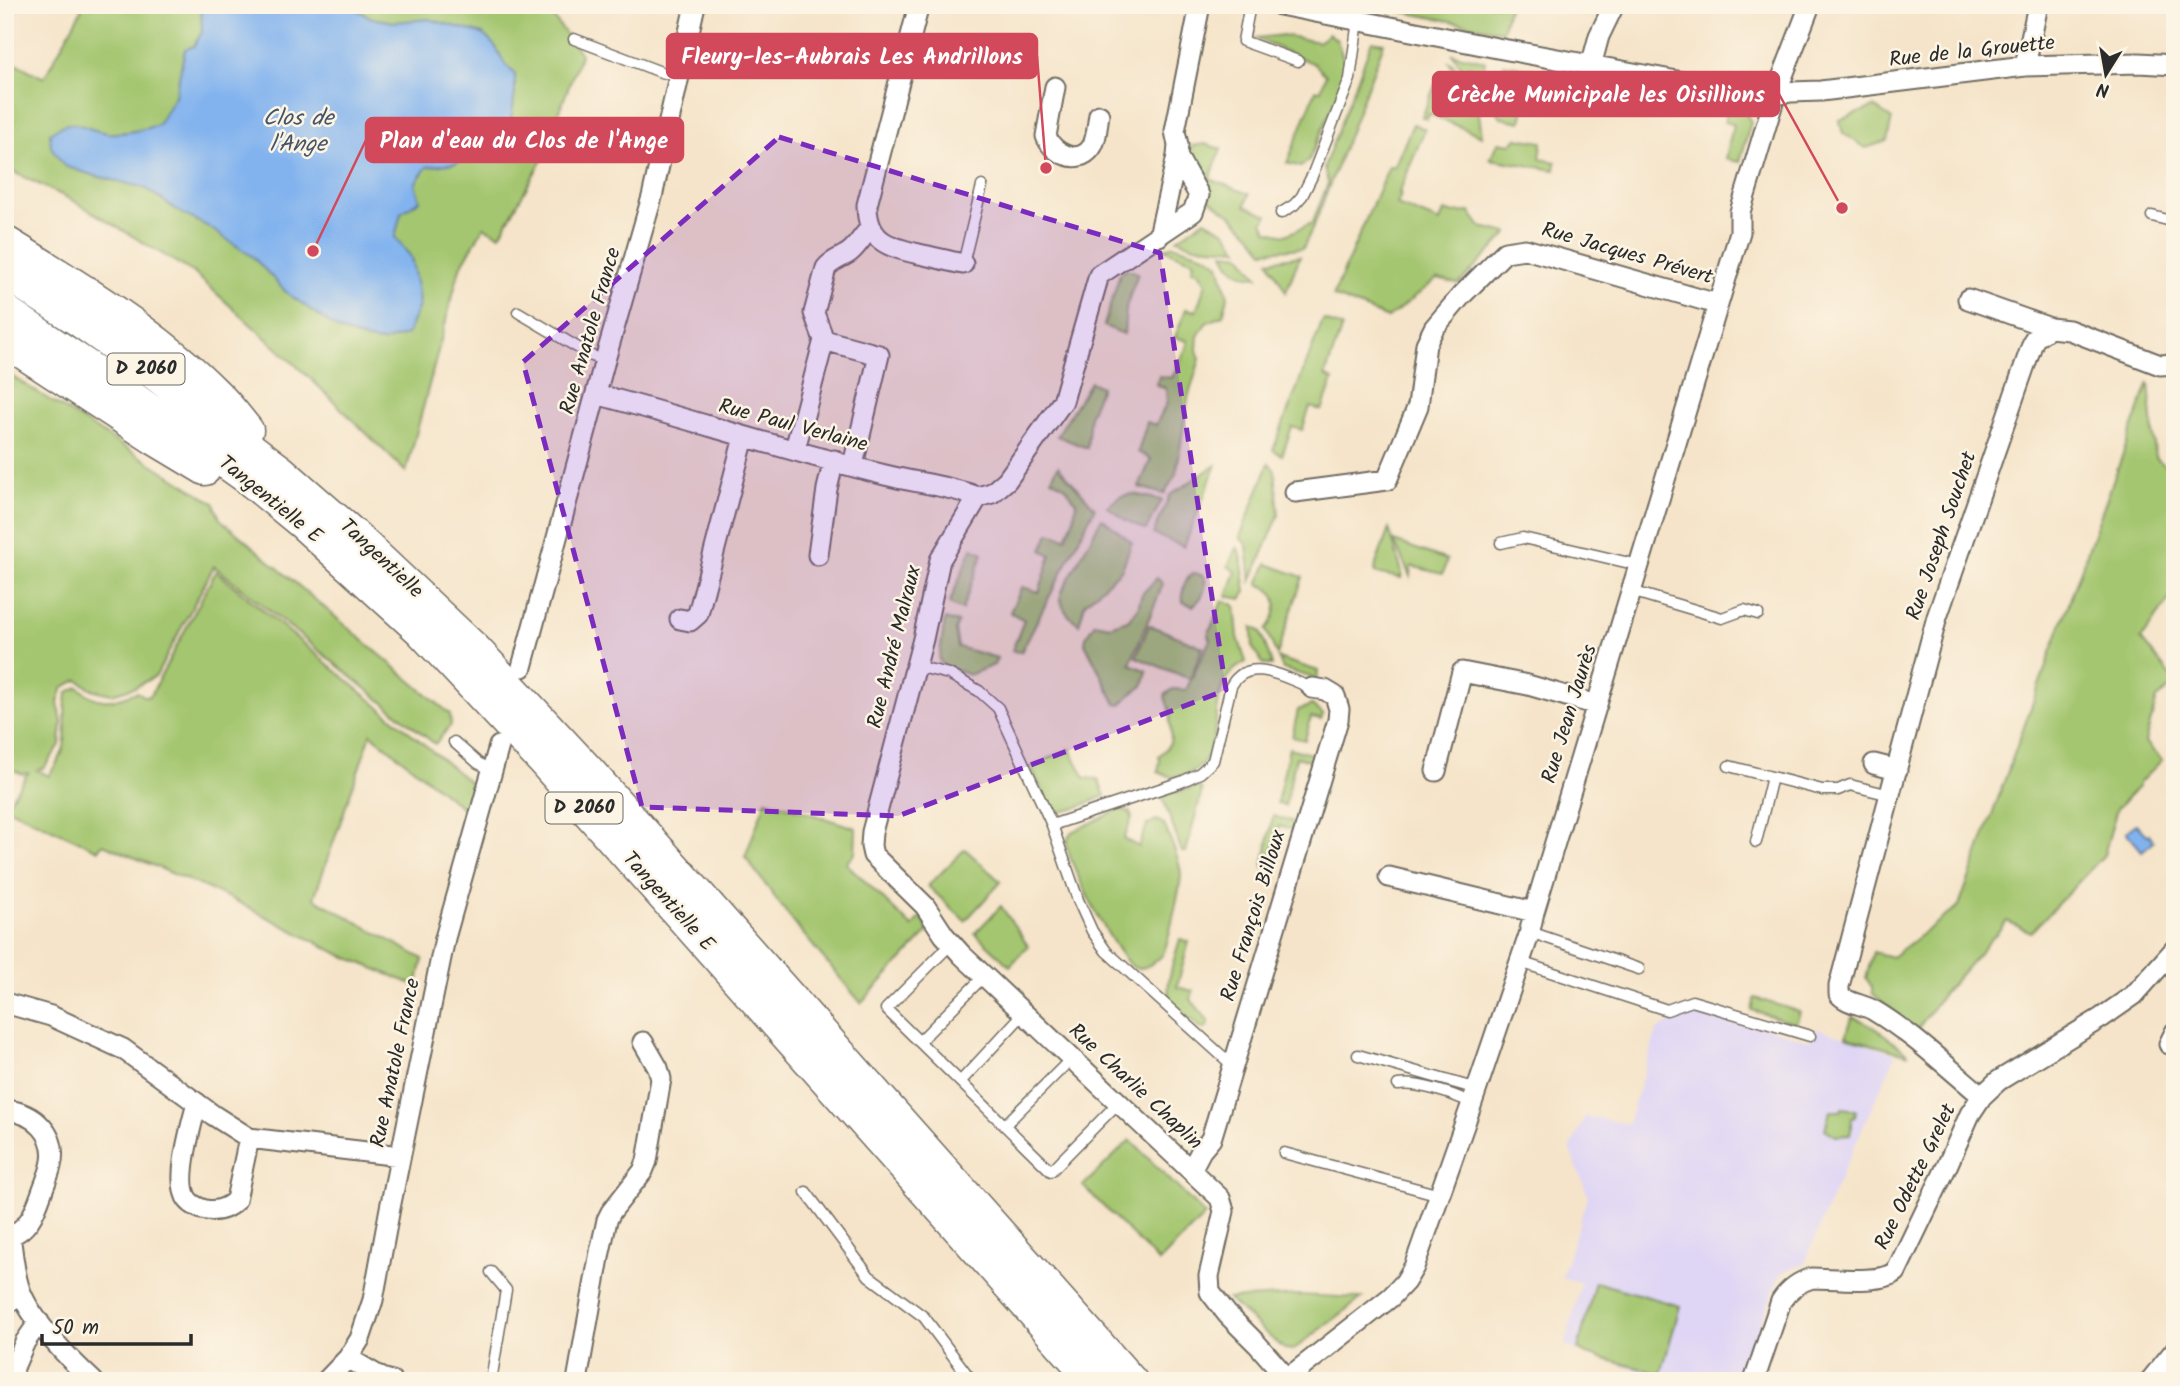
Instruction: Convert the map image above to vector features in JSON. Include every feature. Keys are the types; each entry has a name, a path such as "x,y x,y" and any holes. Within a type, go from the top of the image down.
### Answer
{"main road":[{"path":"5,241 111,308 165,348 217,393 282,471"},
{"name":"Tangentielle E","path":"5,274 156,376 282,471"},
{"name":"Tangentielle E","path":"5,310 113,382 246,478 357,572 420,631 551,771 1093,1381"},
{"path":"5,342 252,502 478,691"},
{"name":"Tangentielle","path":"282,471 354,534 477,650"},
{"name":"Tangentielle E","path":"477,650 589,770 1132,1381"}],"street":[{"name":"Rue Anatole France","path":"522,667 652,197 695,5"},
{"path":"919,5 867,205 867,219 881,241 898,250 963,264"},
{"path":"1159,236 1177,156 1175,131 1199,5"},
{"name":"Rue de la Grouette","path":"1280,5 1764,97 2025,66 2139,63 2175,65"},
{"path":"1591,65 1599,36 1614,5"},
{"path":"2025,66 2038,5"},
{"name":"Rue Jean Jaurès","path":"1285,1380 1399,1290 1414,1267 1530,932 1740,232 1740,212 1803,8"},
{"path":"1055,87 1046,136 1048,143 1055,150 1076,157 1086,153 1093,146 1099,115"},
{"name":"Rue André Malraux","path":"873,855 872,832 916,666 940,560 978,497 992,493 1007,480 1063,401 1099,275 1194,212 1199,195 1177,156"},
{"path":"795,449 824,340 814,313 826,268 851,251 871,228"},
{"name":"Rue Jacques Prévert","path":"1295,492 1387,480 1418,406 1426,344 1434,328 1504,252 1525,248 1717,304"},
{"path":"1968,299 2050,328 2069,330 2160,365 2175,363"},
{"name":"Rue Joseph Souchet","path":"1982,1096 1894,1024 1871,1009 1843,999 1839,994 1839,986 1937,617 2028,354 2034,340 2050,328"},
{"path":"818,555 827,489 843,463 879,355 824,340"},
{"name":"Rue Paul Verlaine","path":"596,394 744,437 886,475 941,485 978,497"},
{"path":"680,619 690,621 698,614 744,437"},
{"path":"1436,771 1462,672 1528,685 1597,705"},
{"name":"Rue François Billoux","path":"1191,1170 1211,1139 1338,720 1339,709 1335,696 1325,690 1312,688"},
{"name":"Rue Anatole France","path":"326,1381 348,1358 360,1339 373,1300 444,938 499,746"},
{"path":"1874,764 1897,770"},
{"name":"Rue Charlie Chaplin","path":"873,855 925,906 952,943 984,976 1220,1198 1224,1211 1209,1276 1210,1292 1227,1314 1257,1343 1285,1380"},
{"path":"1389,877 1534,912"},
{"name":"Rue Odette Grelet","path":"1754,1381 1781,1301 1787,1291 1812,1278 1878,1278 1889,1277 1896,1272 1970,1115 1982,1096 1998,1081 2134,995 2154,970 2172,957"},
{"path":"5,1003 51,1016 123,1049 249,1138 400,1156"},
{"path":"577,1381 607,1220 643,1171 647,1161 661,1079 658,1068 643,1042"},
{"path":"197,1103 187,1149 183,1187 188,1200 197,1208 220,1210 236,1200 249,1138"},
{"path":"5,1110 16,1111 38,1122 48,1135 52,1151 52,1164 29,1222 22,1230 8,1236 20,1290 39,1322 69,1359 93,1381"},
{"path":"5,1307 20,1290"},
{"path":"8,1381 25,1342 39,1322"},
{"path":"2150,1381 2175,1350"},
{"path":"348,1358 392,1381"}],"lane":[{"path":"1250,5 1243,41 1298,61"},
{"path":"1281,213 1303,197 1312,176 1350,79 1358,20"},
{"path":"574,39 661,72 679,76"},
{"path":"963,264 982,186"},
{"path":"2152,216 2175,222"},
{"path":"518,312 592,356 605,360"},
{"path":"1501,543 1523,538 1638,565"},
{"path":"1631,591 1722,618 1744,610 1758,614"},
{"path":"916,666 949,674 979,691 998,708 1052,825 1078,900 1092,931 1106,951 1232,1065"},
{"path":"1052,825 1181,782 1206,769 1213,761 1231,686 1242,673 1261,669 1312,688"},
{"path":"454,742 478,763 492,771"},
{"path":"1729,766 1822,790 1838,790 1850,785 1890,795"},
{"path":"1756,842 1772,777"},
{"path":"1530,932 1639,969"},
{"path":"952,943 886,1009 1051,1171 1119,1102"},
{"path":"1520,962 1667,1010 1692,1001 1810,1036"},
{"path":"920,1041 984,976"},
{"path":"961,1082 1024,1013"},
{"path":"1358,1055 1475,1096"},
{"path":"1005,1125 1072,1058"},
{"path":"1398,1085 1407,1083 1458,1096 1475,1096"},
{"path":"1284,1153 1440,1195"},
{"path":"806,1192 869,1276 924,1317 972,1381"},
{"path":"491,1272 506,1290 491,1381"}],"highlighted area":[{"path":"779,137 1160,253 1226,690 898,816 642,807 523,362"}],"shaded area":[{"path":"1694,1007 1811,1041 1817,1028 1896,1054 1805,1263 1781,1273 1737,1381 1669,1381 1565,1346 1581,1283 1562,1277 1588,1195 1570,1150 1585,1116 1628,1124 1657,1030"}],"green space":[{"path":"77,5 538,5 547,9 581,54 549,139 552,142 500,235 484,227 460,268 406,472 312,380 194,273 72,200 5,168 5,58 44,78 82,9"},
{"path":"1368,5 1509,5 1502,31"},
{"path":"1329,34 1337,40 1344,61 1344,81 1309,160 1301,167 1287,163 1316,90 1321,90 1326,75 1315,64 1255,38 1283,35 1318,42"},
{"path":"1372,41 1384,43 1303,248 1264,251 1231,215 1206,197 1188,159 1192,146 1205,144 1221,149 1210,179 1249,194 1245,206 1268,215 1263,222 1268,231 1286,235 1312,223 1328,183 1324,167"},
{"path":"1453,54 1485,61 1479,99 1467,78 1471,79 1474,69 1468,66 1465,75"},
{"path":"1449,62 1453,63 1478,106 1482,136 1429,114 1427,119 1422,117 1435,85 1452,90 1456,76"},
{"path":"1504,64 1554,73 1552,90 1507,81 1502,77"},
{"path":"1499,99 1525,104 1521,122 1502,118 1496,111"},
{"path":"1728,106 1744,110 1751,122 1740,162 1726,159 1733,124 1725,122"},
{"path":"1874,107 1892,119 1887,141 1866,148 1843,133 1839,120"},
{"path":"1413,124 1425,129 1399,193 1401,194 1397,205 1440,222 1444,211 1470,212 1481,227 1508,233 1459,284 1437,279 1388,318 1333,296 1389,166 1394,167"},
{"path":"1517,138 1542,142 1540,159 1556,162 1555,170 1490,159 1499,142 1511,144"},
{"path":"1205,220 1225,231 1239,249 1195,246 1177,239"},
{"path":"1173,245 1208,256 1219,264 1228,297 1223,315 1206,323 1198,336 1197,350 1200,359 1188,398 1176,475 1164,494 1139,487 1151,459 1138,452 1147,422 1156,425 1167,402 1166,389 1156,384 1159,376 1172,378 1188,341 1175,337 1186,309 1196,311 1206,283 1198,271 1192,270 1194,261 1164,249"},
{"path":"1224,253 1241,255 1258,277 1236,271"},
{"path":"1300,256 1286,292 1269,261"},
{"path":"1127,269 1138,273 1126,307 1124,334 1104,326 1120,273"},
{"path":"1323,320 1342,327 1325,376 1333,380 1322,410 1310,407 1302,430 1292,427 1282,455 1273,450"},
{"path":"5,372 214,503 220,519 450,714 451,725 435,744 214,566 156,676 135,687 112,694 93,690 78,680 63,687 58,702 62,723 60,745 44,768 37,770 49,776 62,753 66,736 65,706 68,692 78,687 100,700 120,698 137,692 146,697 151,695 216,571 473,785 465,810 371,734 314,898 423,959 417,986 339,954 232,899 103,844 98,850 5,807 28,773 22,774 5,766"},
{"path":"1090,382 1101,387 1090,414 1087,448 1057,436"},
{"path":"2149,382 2155,457 2168,468 2175,466 2175,591 2141,639 2175,682 2175,685 2157,698 2145,742 2162,760 2117,808 2104,855 2031,932 2007,921 1943,994 1916,1031 1872,993 1872,987 1866,978 1873,952 1892,957 1959,906"},
{"path":"1269,463 1275,471 1279,515 1251,581 1247,546 1240,537"},
{"path":"1216,465 1184,547 1153,534 1170,495"},
{"path":"1058,466 1095,508 1021,652 1012,651 1024,620 1010,612 1022,587 1039,592 1051,555 1042,550 1049,533 1066,538 1074,518 1076,503 1066,487 1051,479"},
{"path":"1133,494 1162,500 1146,530 1125,520 1107,506 1122,496"},
{"path":"1102,518 1132,542 1122,569 1085,603 1079,624 1066,611 1061,593"},
{"path":"1389,529 1402,572 1401,578 1375,573"},
{"path":"1394,541 1447,560 1443,574 1411,566 1410,576"},
{"path":"1237,547 1241,555 1246,592 1241,599 1227,596 1236,572 1228,566"},
{"path":"972,548 983,553 962,610 949,604"},
{"path":"1267,564 1303,577 1277,655 1266,630 1276,610 1275,598 1272,592 1258,584"},
{"path":"1194,573 1204,576 1205,589 1193,606 1183,602 1183,594 1185,582"},
{"path":"1157,578 1163,584 1130,664 1147,671 1143,686 1121,705 1116,704 1085,643 1086,637 1095,623 1110,626 1128,620 1138,608 1142,594"},
{"path":"1222,601 1235,605 1238,637 1246,662 1232,671 1223,685 1212,747 1207,758 1200,767 1189,773 1166,775 1158,772 1159,756 1169,745 1171,738 1170,714 1165,695 1173,689 1186,690 1210,640 1208,635"},
{"path":"945,619 958,623 955,630 958,647 997,658 994,665 969,675 944,666 939,660"},
{"path":"1149,625 1203,647 1190,679 1136,657"},
{"path":"1252,627 1260,631 1272,666 1263,664 1253,648"},
{"path":"1278,658 1318,671 1317,679 1283,669"},
{"path":"1312,705 1323,714 1321,719 1311,717 1305,740 1292,737 1298,710"},
{"path":"1289,748 1318,756 1316,762 1296,757 1285,806 1277,803"},
{"path":"1070,749 1085,778 1098,779 1105,796 1055,813 1031,767"},
{"path":"1199,786 1202,791 1186,852 1182,852 1162,796"},
{"path":"766,800 856,828 855,853 846,863 912,927 922,916 928,932 861,1003 794,923 745,857"},
{"path":"1120,809 1130,812 1132,818 1124,839 1139,847 1147,825 1156,820 1164,824 1181,875 1163,954 1142,968 1135,968 1128,962 1107,932 1076,872 1067,846 1072,832"},
{"path":"1273,816 1297,823 1294,830 1279,826 1269,868 1263,867"},
{"path":"965,849 1001,882 965,921 928,886"},
{"path":"1001,906 1028,946 1010,966 975,933"},
{"path":"1180,939 1189,942 1177,987 1193,991 1191,1000 1208,1020 1209,1024 1205,1029 1200,1028 1181,1011 1169,995 1171,971"},
{"path":"1755,998 1800,1012 1796,1024 1752,1010"},
{"path":"1852,1017 1875,1028 1909,1055 1846,1037"},
{"path":"1842,1108 1856,1110 1855,1117 1852,1118 1850,1135 1836,1136 1825,1129 1830,1111 1841,1111"},
{"path":"1130,1140 1205,1215 1159,1262 1083,1186"},
{"path":"1595,1282 1680,1306 1661,1374 1586,1354 1578,1349"},
{"path":"1298,1295 1362,1298 1293,1350 1279,1345 1228,1299"}],"water":[{"name":"Clos de l'Ange","path":"201,5 348,5 372,18 394,22 429,19 483,34 515,74 511,120 496,140 456,163 427,167 415,184 420,200 401,213 395,237 411,257 419,306 407,335 382,342 339,330 287,293 253,257 207,226 181,213 145,188 64,166 51,147 50,133 66,125 79,125 114,133 158,125 175,96 185,49 194,46 202,32"},
{"path":"2136,824 2154,841 2142,851 2126,832"}],"place":[{"name":"Fleury-les-Aubrais Les Andrillons","path":"1046,168"},
{"name":"Crèche Municipale les Oisillions","path":"1842,208"},
{"name":"Plan d'eau du Clos de l'Ange","path":"313,251"}]}
